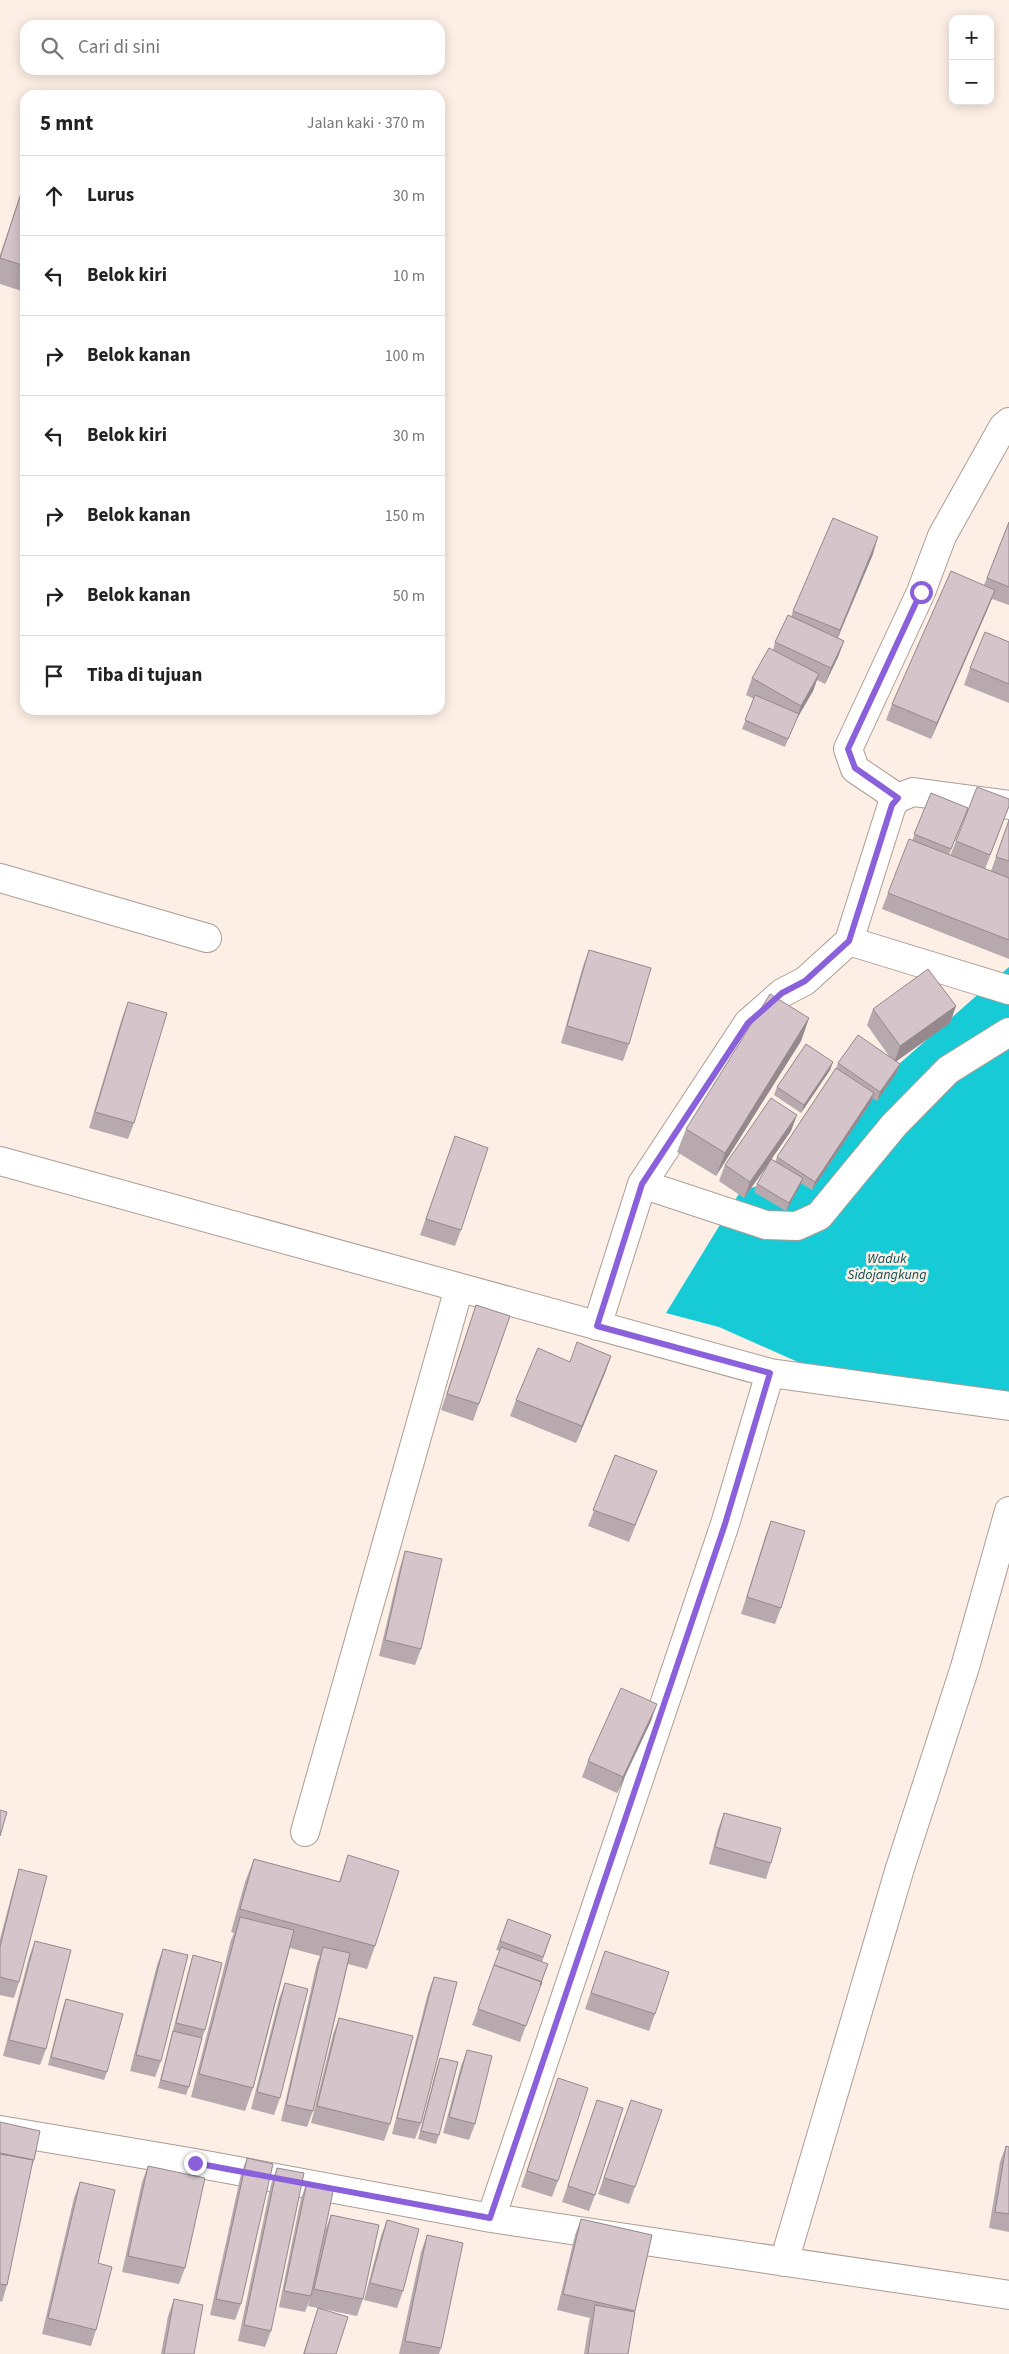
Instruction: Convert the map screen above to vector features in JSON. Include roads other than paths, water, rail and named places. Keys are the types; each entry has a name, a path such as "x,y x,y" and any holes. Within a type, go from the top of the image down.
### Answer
{"street":[{"path":"898,798 855,768 848,749 921,592 942,536 1003,427 1009,422"},
{"path":"597,1326 642,1184 748,1023 782,993 805,981 849,941 892,805 898,798 913,792 1008,800"},
{"path":"0,878 208,938"},
{"path":"849,941 1009,990"},
{"path":"642,1184 766,1225 797,1226 819,1216 894,1125 948,1070 1009,1032"},
{"path":"0,1161 770,1373 1009,1406"},
{"path":"305,1832 459,1288"},
{"path":"490,2218 725,1524 770,1373"},
{"path":"784,2262 900,1868 965,1668 1009,1511"},
{"path":"0,2130 195,2163 490,2218 1009,2295"}],"water":[{"name":"Waduk Sidojangkung","path":"1009,967 1009,1405 845,1383 719,1327 666,1313 740,1192 819,1164 890,1072"}]}
